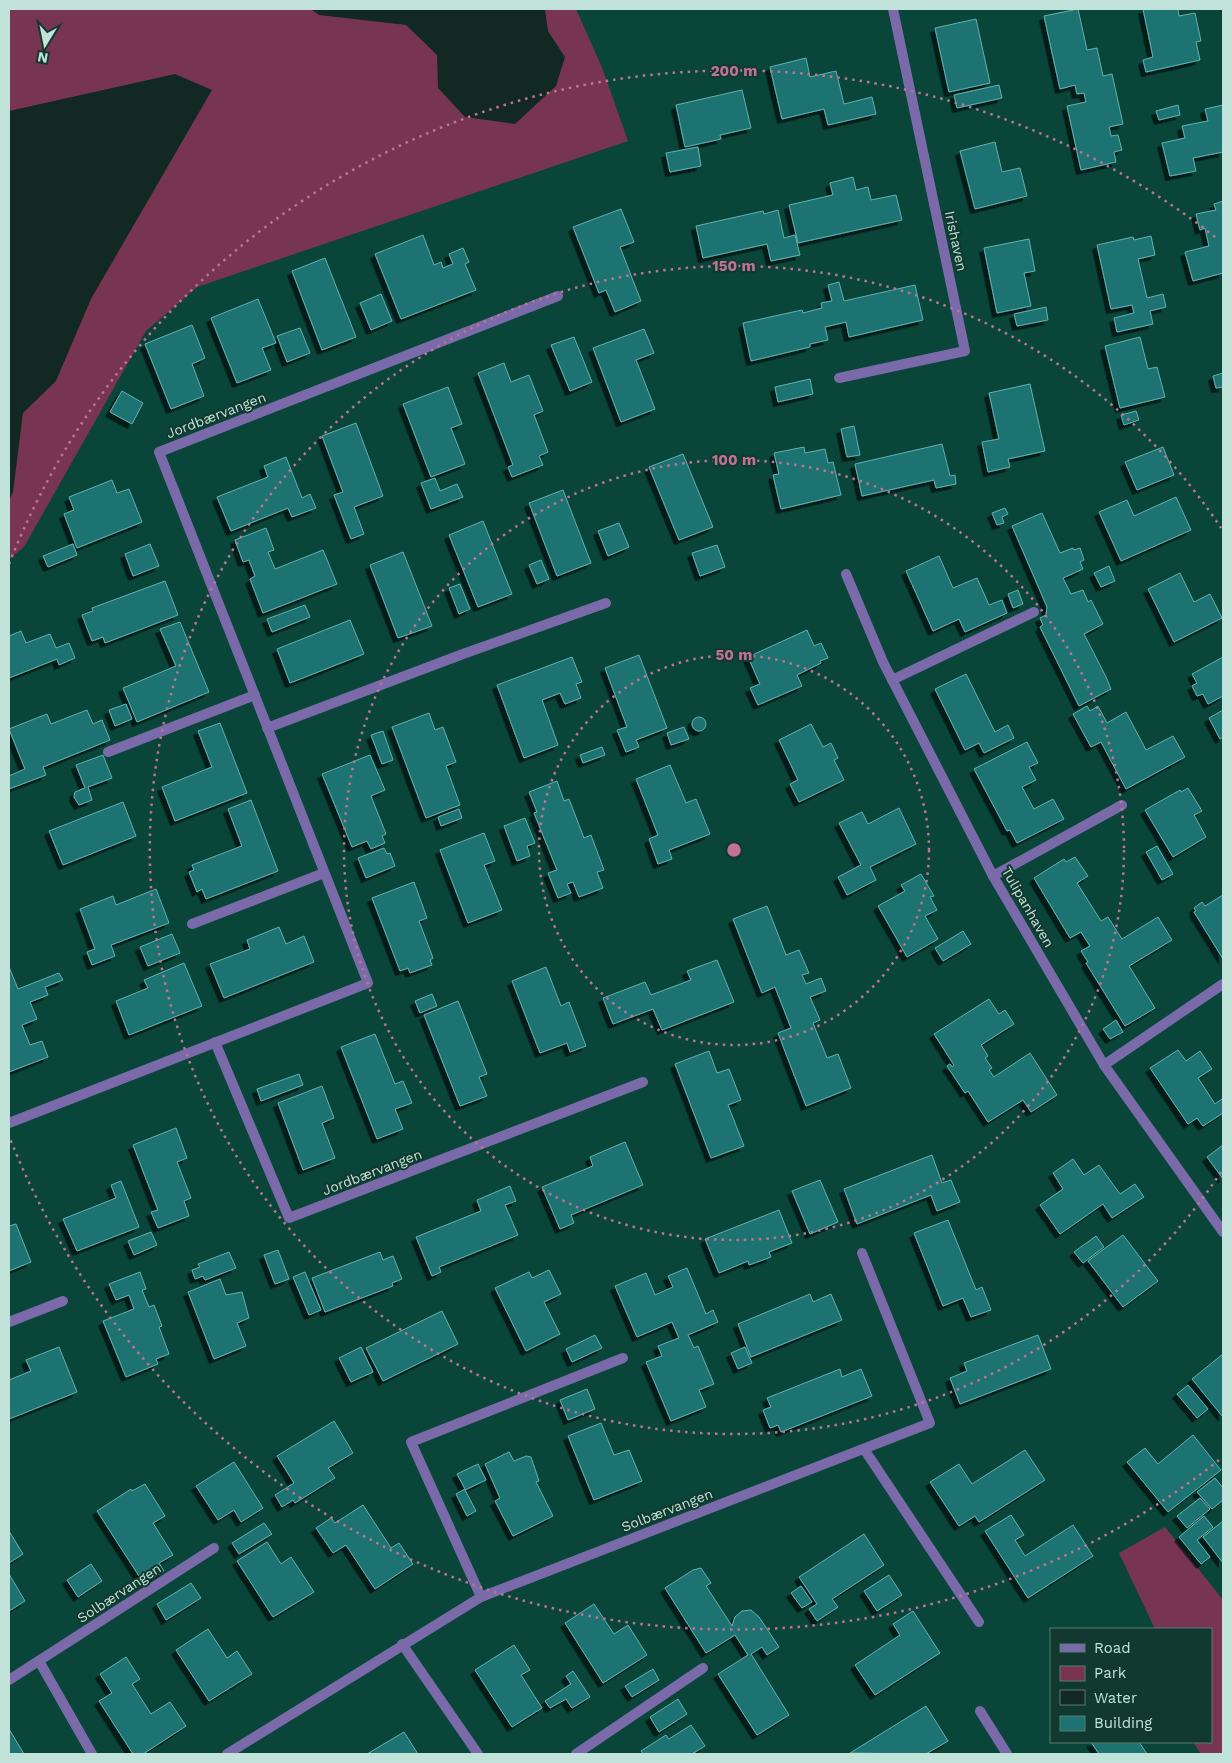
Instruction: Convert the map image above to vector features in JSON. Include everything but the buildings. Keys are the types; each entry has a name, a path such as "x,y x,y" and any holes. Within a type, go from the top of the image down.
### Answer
{"street":[{"name":"Irishaven","path":"839,378 965,351 893,9"},
{"name":"Jordbærvangen","path":"9,1123 368,982 159,452 558,296"},
{"name":"Tulipanhaven","path":"846,574 892,680 993,876 1104,1065 1223,1232"},
{"path":"267,728 463,654 606,603"},
{"path":"892,680 1034,612"},
{"path":"108,752 255,695"},
{"path":"993,876 1122,805"},
{"path":"192,924 324,873"},
{"path":"1104,1065 1223,984"},
{"name":"Jordbærvangen","path":"215,1042 289,1218 644,1082"},
{"name":"Solbærvangen","path":"227,1754 402,1644 481,1597 930,1423 862,1253"},
{"path":"9,1322 63,1301"},
{"path":"481,1597 411,1442 623,1358"},
{"path":"864,1449 979,1622"},
{"name":"Solbærvangen","path":"9,1680 214,1548"},
{"path":"402,1644 478,1754"},
{"path":"39,1661 92,1754"},
{"path":"576,1754 703,1668"},
{"path":"980,1711 1007,1754"}],"green space":[{"path":"9,9 576,9 603,70 628,141 197,287 146,331 24,547 9,559"},
{"path":"1165,1527 1223,1600 1223,1754 1201,1754 1194,1743 1212,1743 1212,1628 1155,1628 1119,1553"}],"water":[{"path":"311,9 545,9 548,31 565,57 556,86 515,124 465,117 438,88 437,55 406,25 319,15"},
{"path":"175,74 212,90 91,299 56,381 23,413 13,492 9,500 9,111"}]}
